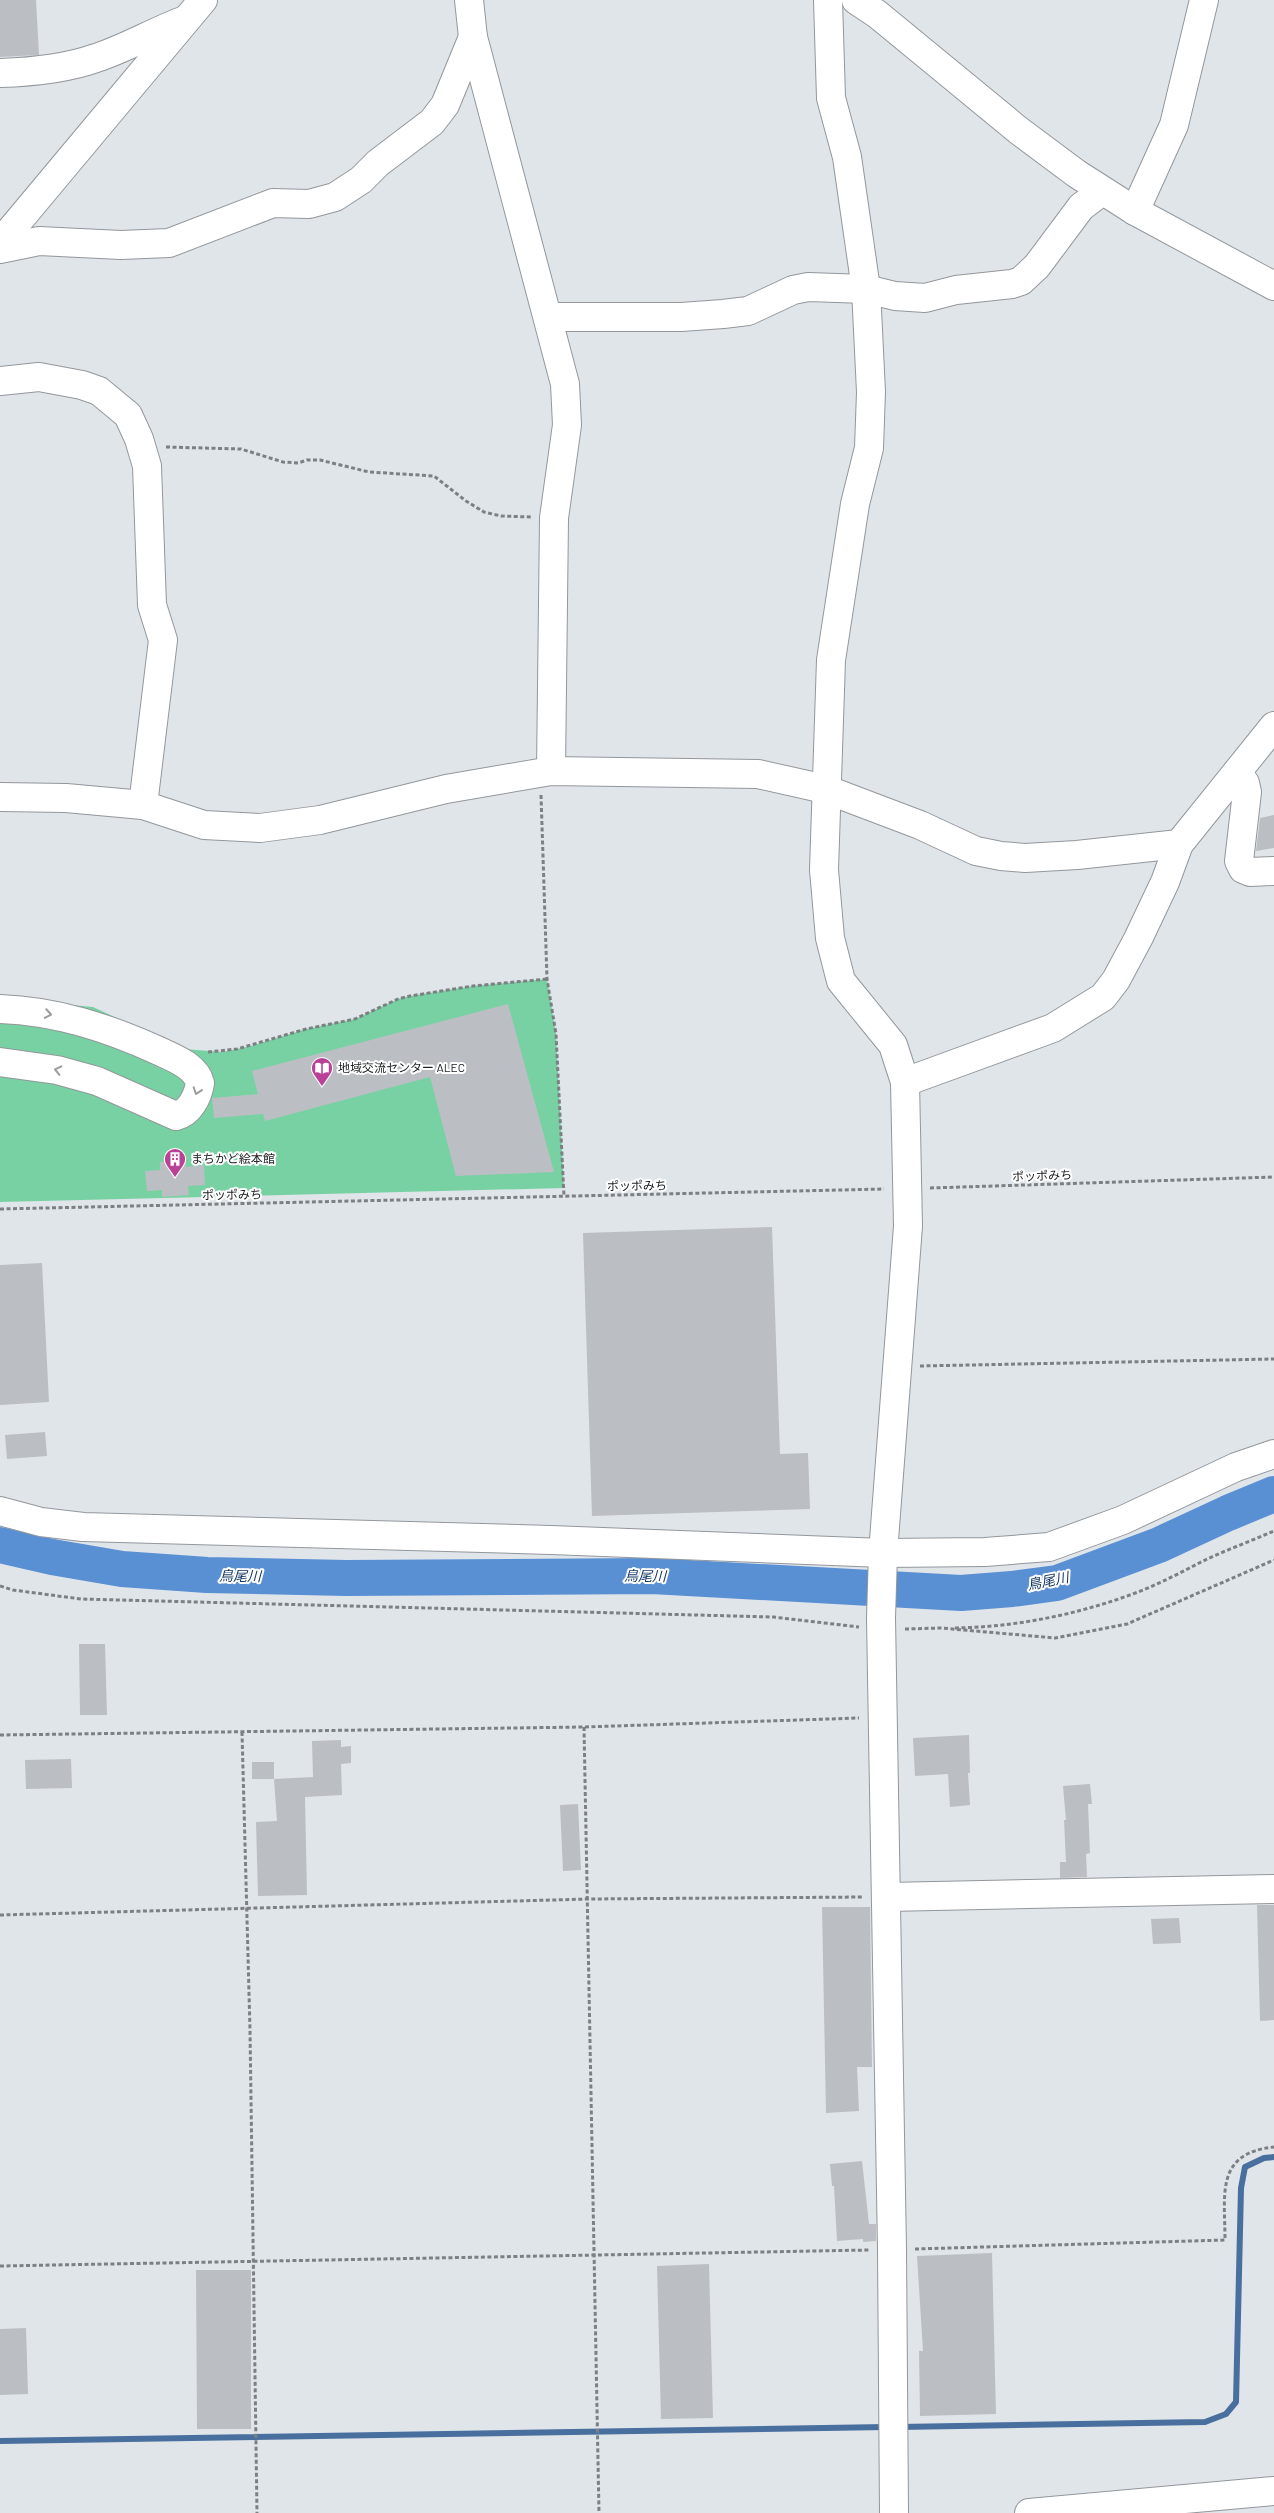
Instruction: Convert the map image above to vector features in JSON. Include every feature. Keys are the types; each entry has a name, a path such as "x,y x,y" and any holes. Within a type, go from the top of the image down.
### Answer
{"street":[{"path":"469,0 473,37 565,384 567,425 554,518 546,772"},
{"path":"828,0 831,98 847,157 866,289 871,392 869,448 855,504 831,660 825,789 824,870 830,938 841,981 893,1045 905,1082 908,1189 905,1274 882,1559 881,1624 887,1897 894,2513"},
{"path":"856,0 878,14 1018,130 1102,191 1135,211 1274,286"},
{"path":"1135,211 1174,125 1204,0"},
{"path":"0,73 35,72 88,60 157,30 195,10"},
{"path":"0,243 195,10"},
{"path":"0,249 39,241 121,245 169,243 273,203 309,204 335,196 362,180 378,163 432,122 445,105 473,37"},
{"path":"548,316 701,316 748,311 786,293 808,287 866,289 896,296 925,298 956,290 1012,284 1021,281 1038,266 1081,207 1102,191"},
{"path":"0,381 39,377 82,384 100,390 128,414 141,446 147,466 152,605 163,640 143,805"},
{"path":"905,1082 1053,1028 1103,997 1116,980 1138,939 1165,882 1179,844 1274,726"},
{"path":"0,797 66,798 143,805 204,825 260,828 320,820 446,789 546,772 758,774 825,789 920,824 976,850 1001,856 1025,858 1077,856 1179,844"},
{"path":"1237,772 1245,783 1247,792 1239,861 1243,869 1250,872 1274,871"},
{"path":"0,1009 50,1014 97,1025 180,1062 195,1071 200,1083 194,1101 186,1111 176,1116 97,1081 57,1070 0,1062"},
{"path":"0,1511 41,1522 83,1527 551,1540 882,1559 1049,1547 1123,1520 1236,1467 1274,1454"},
{"path":"887,1897 1274,1889"},
{"path":"1029,2513 1112,2509 1274,2491"}],"path":[{"path":"141,446 241,449 283,462 298,463 307,460 320,460 369,472 390,474 422,473 443,481 466,502 484,512 501,516 554,518"},
{"path":"546,772 547,979 556,1034 564,1196"},
{"path":"200,1051 237,1050 306,1029 355,1019 398,998 473,986 547,979"},
{"name":"ポッポみち","path":"0,1209 908,1189 1274,1177"},
{"path":"896,1367 1274,1359"},
{"path":"941,1628 990,1627 1035,1620 1104,1604 1171,1578 1204,1560 1274,1531"},
{"path":"0,1586 13,1590 81,1599 773,1617 941,1628 1055,1638 1127,1624 1274,1560"},
{"path":"0,1735 584,1727 882,1718"},
{"path":"584,1727 600,2513"},
{"path":"242,1732 257,2513"},
{"path":"0,1915 589,1899 887,1897"},
{"path":"0,2266 892,2250 1225,2240 1225,2180 1238,2158 1259,2149 1274,2147"}],"green space":[{"path":"547,979 556,1034 564,1188 0,1202 0,998 93,1007 184,1049 222,1052 251,1046 306,1029 355,1019 398,999 410,996 473,986"}],"building":[{"path":"0,0 36,0 39,55 0,57"},
{"path":"1274,815 1274,848 1256,851 1260,818"},
{"name":"地域交流センター ALEC","path":"508,1004 554,1172 456,1176 430,1077 265,1121 263,1114 214,1118 212,1098 258,1094 252,1071"},
{"name":"まちかど絵本館","path":"186,1160 186,1167 204,1165 205,1185 188,1186 189,1195 162,1197 162,1190 147,1191 145,1171 160,1170 160,1162"},
{"path":"772,1227 780,1454 808,1453 810,1509 592,1516 583,1233"},
{"path":"42,1263 49,1402 0,1405 0,1265"},
{"path":"45,1432 47,1456 7,1459 5,1435"},
{"path":"79,1644 105,1644 107,1715 80,1715"},
{"path":"969,1735 970,1773 968,1773 970,1805 950,1807 948,1774 915,1776 913,1738"},
{"path":"341,1740 341,1747 351,1746 351,1763 341,1764 342,1795 305,1797 307,1895 258,1896 256,1822 277,1821 274,1779 313,1777 312,1741"},
{"path":"71,1759 72,1788 26,1789 25,1760"},
{"path":"252,1762 274,1762 274,1779 252,1779"},
{"path":"1090,1784 1092,1804 1088,1804 1090,1853 1086,1854 1087,1877 1060,1878 1060,1862 1066,1862 1064,1820 1066,1820 1063,1786"},
{"path":"578,1804 581,1870 563,1871 560,1805"},
{"path":"1257,1905 1274,1905 1274,2020 1260,2021"},
{"path":"822,1907 870,1907 872,2067 857,2067 859,2111 826,2113"},
{"path":"1179,1918 1181,1943 1153,1944 1151,1919"},
{"path":"862,2161 869,2224 876,2224 876,2241 863,2242 863,2239 837,2241 834,2186 832,2186 830,2164"},
{"path":"992,2253 996,2414 920,2416 919,2351 923,2351 917,2256"},
{"path":"709,2264 713,2418 661,2419 657,2266"},
{"path":"196,2270 251,2270 251,2429 197,2429"},
{"path":"26,2328 28,2394 0,2395 0,2329"}],"waterway":[{"name":"鳥尾川","path":"0,1545 52,1557 122,1569 207,1575 346,1578 652,1576 961,1593 1057,1583 1159,1545 1274,1494"},
{"path":"899,2427 1205,2422 1226,2414 1236,2402 1241,2188 1245,2167 1264,2158 1274,2157"},
{"path":"0,2441 886,2427"}],"place":[{"name":"地域交流センター ALEC","path":"322,1087"},
{"name":"まちかど絵本館","path":"175,1178"}]}
